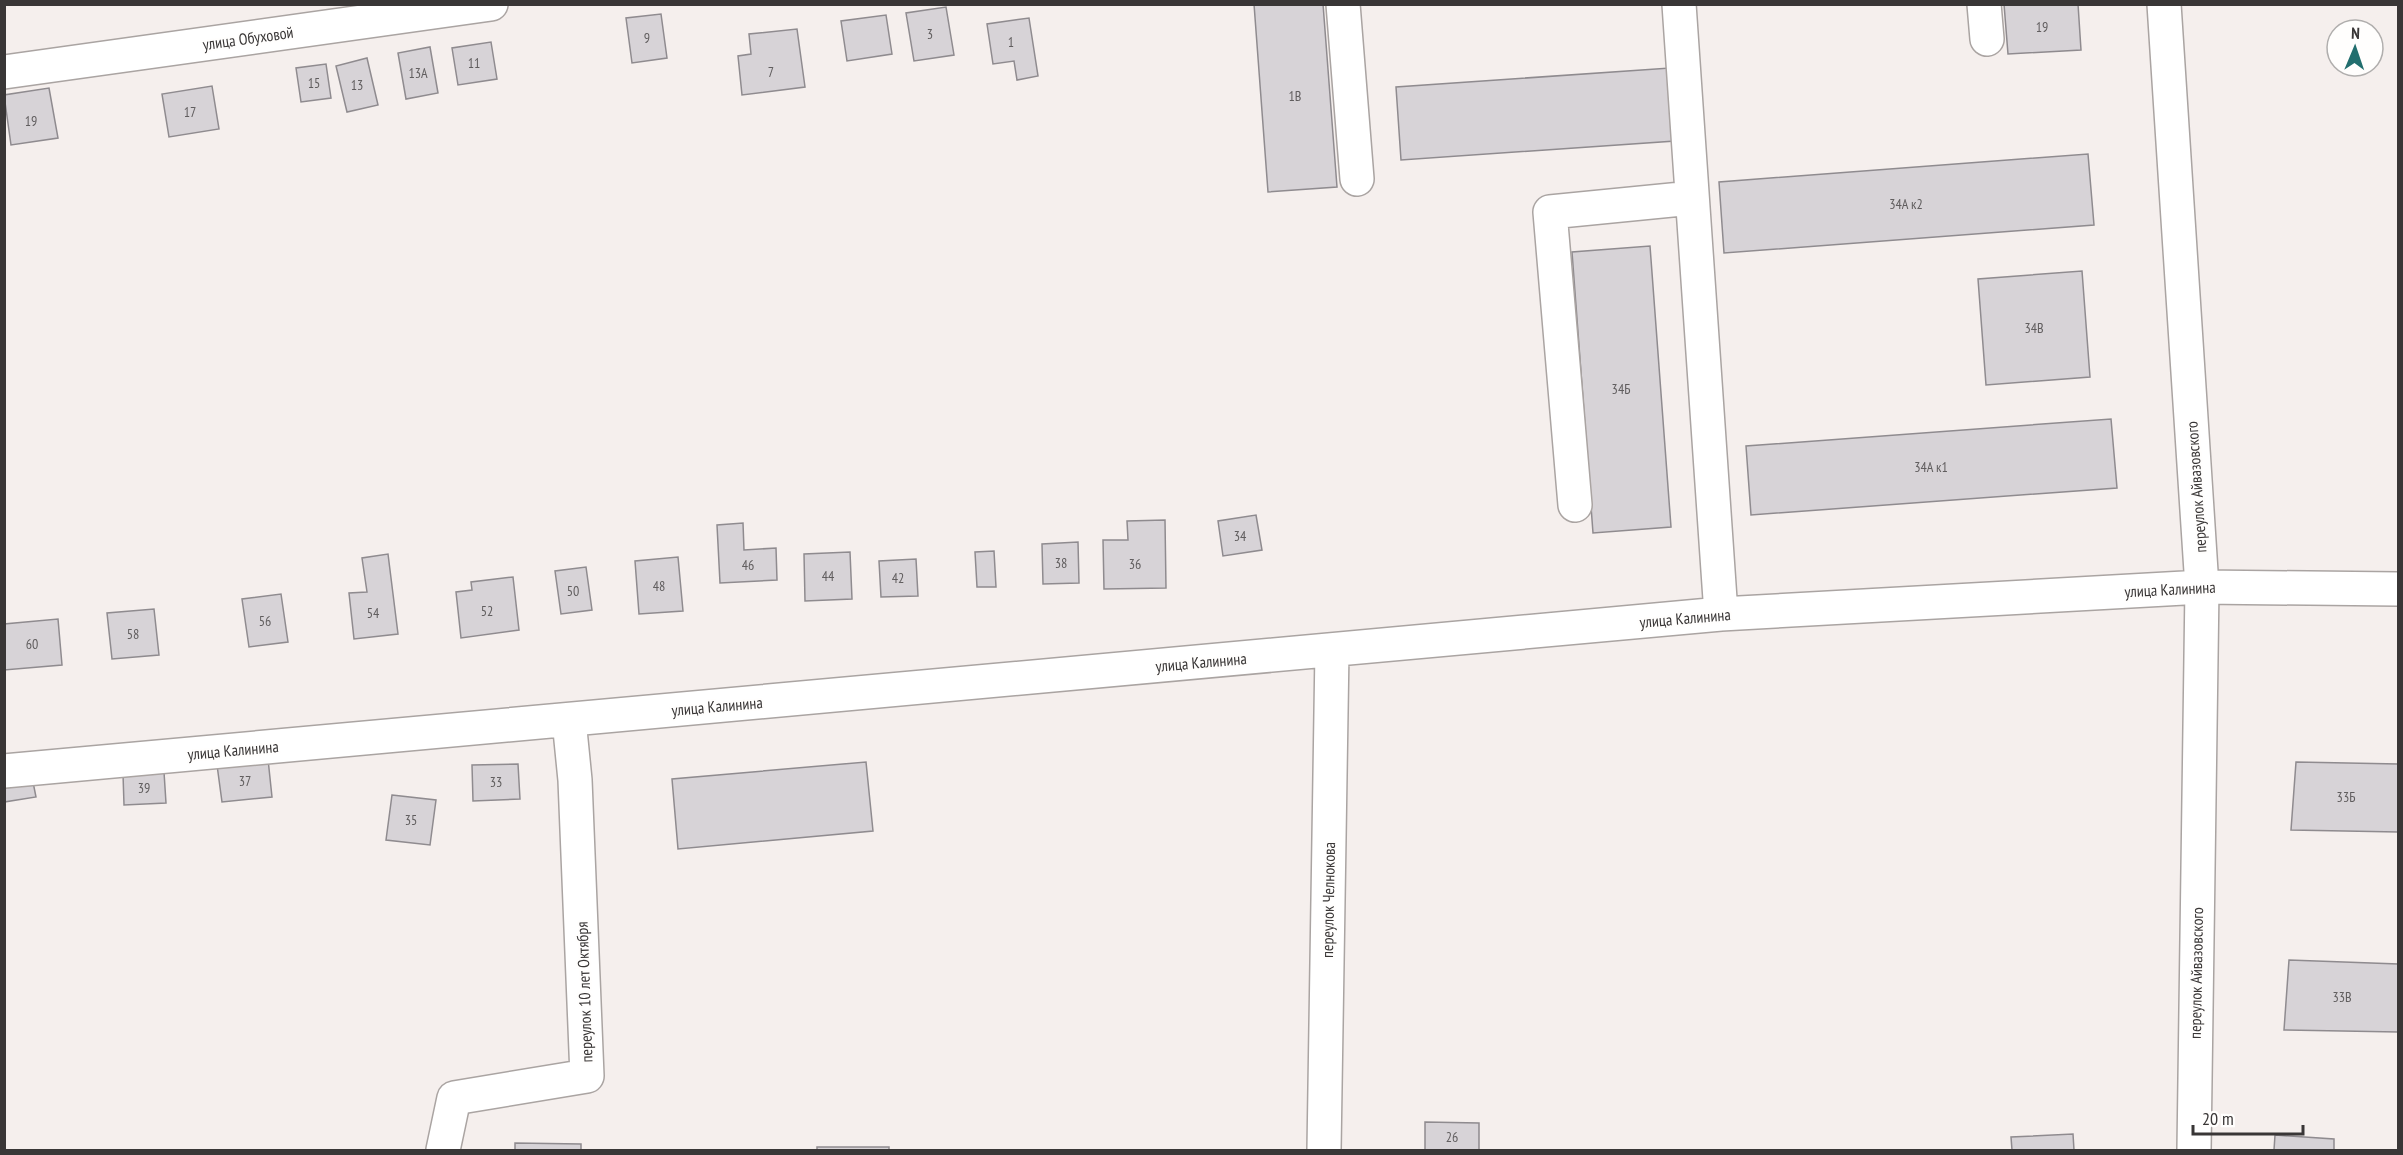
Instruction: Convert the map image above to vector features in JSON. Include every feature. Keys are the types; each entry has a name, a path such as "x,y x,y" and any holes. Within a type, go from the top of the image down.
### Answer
{"street":[{"name":"улица Обуховой","path":"4,72 491,4"},
{"path":"1343,4 1357,179"},
{"path":"1679,4 1720,614"},
{"path":"1984,4 1987,39"},
{"name":"переулок Айвазовского","path":"2164,4 2202,587 2194,1150"},
{"path":"1575,505 1550,213 1692,198"},
{"name":"улица Калинина","path":"4,771 1720,614 2202,587 2398,589"},
{"name":"переулок Челнокова","path":"1324,1150 1332,650"},
{"name":"переулок 10 лет Октября","path":"443,1150 453,1098 587,1076 575,780 568,720"}],"building":[{"path":"1254,4 1323,4 1337,187 1268,192"},
{"path":"2004,4 2078,4 2081,50 2008,54"},
{"path":"946,7 954,55 914,61 906,13"},
{"path":"661,14 667,58 632,63 626,18"},
{"path":"886,15 892,54 847,61 841,21"},
{"path":"1029,18 1038,76 1017,80 1014,61 993,64 987,24"},
{"path":"797,29 805,87 742,95 738,56 751,54 749,34"},
{"path":"491,42 497,79 458,85 452,48"},
{"path":"430,47 438,93 406,99 398,53"},
{"path":"367,58 378,105 347,112 336,66"},
{"path":"326,64 331,98 301,102 296,68"},
{"path":"1670,68 1675,141 1401,160 1396,87"},
{"path":"212,86 219,129 169,137 162,94"},
{"path":"49,88 58,138 11,145 4,95"},
{"path":"2088,154 2094,225 1724,253 1719,182"},
{"path":"1650,246 1671,527 1593,533 1572,252"},
{"path":"2082,271 2090,377 1986,385 1978,279"},
{"path":"2111,419 2117,488 1751,515 1746,446"},
{"path":"1256,515 1262,550 1223,556 1218,521"},
{"path":"1165,520 1166,588 1104,589 1103,540 1128,540 1127,521"},
{"path":"743,523 744,550 776,548 777,580 720,583 717,525"},
{"path":"1078,542 1079,583 1043,584 1042,544"},
{"path":"994,551 996,587 977,587 975,552"},
{"path":"850,552 852,599 805,601 804,554"},
{"path":"388,554 398,634 354,639 349,593 367,592 362,558"},
{"path":"678,557 683,611 639,614 635,561"},
{"path":"916,559 918,596 881,597 879,561"},
{"path":"586,567 592,610 561,614 555,571"},
{"path":"513,577 519,630 461,638 456,592 472,590 471,582"},
{"path":"281,594 288,642 249,647 242,599"},
{"path":"154,609 159,655 112,659 107,613"},
{"path":"58,619 62,665 4,670 4,624"},
{"path":"268,759 272,797 222,802 217,765"},
{"path":"866,762 873,831 678,849 672,779"},
{"path":"2296,762 2398,764 2398,832 2291,830"},
{"path":"518,764 520,799 473,801 472,765"},
{"path":"164,772 166,803 124,805 123,774"},
{"path":"32,777 36,797 4,802 4,782"},
{"path":"392,795 436,800 430,845 386,840"},
{"path":"2289,960 2398,964 2398,1032 2284,1030"},
{"path":"1425,1122 1479,1123 1479,1150 1425,1150"},
{"path":"2073,1134 2074,1150 2012,1150 2011,1137"},
{"path":"2275,1135 2334,1139 2334,1150 2274,1150"},
{"path":"515,1143 581,1144 581,1150 515,1150"},
{"path":"817,1147 889,1147 889,1150 817,1150"}]}
